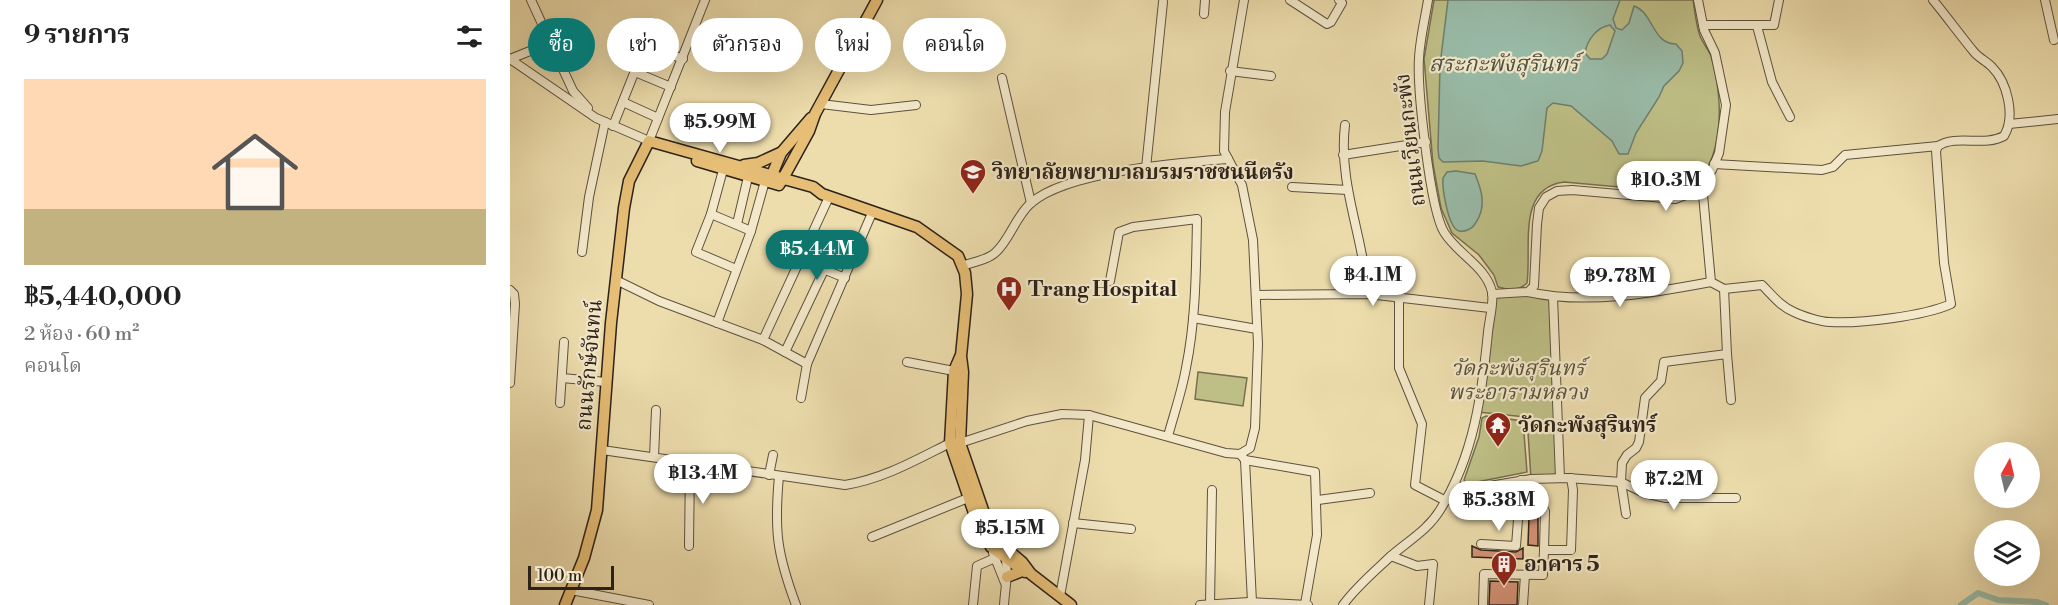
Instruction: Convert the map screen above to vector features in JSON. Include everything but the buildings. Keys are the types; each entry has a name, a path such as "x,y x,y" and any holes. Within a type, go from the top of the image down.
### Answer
{"main road":[{"path":"773,180 796,157 818,109 877,0"},
{"path":"773,180 781,153 818,109"},
{"path":"649,141 661,146 672,146 809,194 825,195"},
{"name":"ถนนรักษ์จันทน์","path":"565,605 594,531 616,280 629,181 649,141"},
{"path":"728,167 758,163 781,153"},
{"path":"796,157 796,173 806,185"},
{"path":"728,167 748,177 806,185 872,213 917,227 958,256 967,294 961,356 963,372 955,443 999,552"},
{"path":"961,356 954,371 955,443 968,498 999,552 1022,562 1027,572 1071,605"},
{"path":"1006,580 1027,572"}],"street":[{"path":"531,0 539,18"},
{"path":"510,59 596,118 649,141 705,0"},
{"path":"1204,15 1205,0"},
{"path":"1244,0 1240,30 1230,71 1225,112 1224,151 1242,185 1253,240 1257,328 1255,428 1250,448 1243,457 1252,602"},
{"path":"1290,0 1327,24 1331,22 1342,3 1339,0"},
{"name":"ถนนเวียนกะพัง","path":"1428,0 1419,58 1426,142 1438,218 1451,242 1486,278 1492,294"},
{"path":"1528,292 1534,286 1539,208 1546,197 1557,191 1572,190 1675,199 1691,194 1702,184 1714,164 1720,144 1726,105 1716,53 1706,37 1698,0"},
{"path":"1703,25 1774,25 1779,0"},
{"path":"1714,164 1822,170 1833,167 1845,155 1938,146 1947,142 2000,138 2009,124 2008,104 2000,77 1993,67 1976,55 1933,0"},
{"path":"2045,0 2054,40"},
{"path":"1146,168 1163,2"},
{"path":"1757,26 1772,82 1790,117"},
{"path":"510,59 528,52"},
{"path":"679,57 683,59"},
{"path":"1230,71 1270,76"},
{"path":"564,72 573,91 596,118"},
{"path":"582,252 589,197 609,124 623,102 635,72 671,87"},
{"path":"1002,78 1031,203"},
{"path":"623,102 658,118"},
{"path":"818,109 871,110 916,105"},
{"path":"2009,124 2058,118"},
{"path":"1345,125 1343,155 1357,237 1366,268 1368,294"},
{"path":"1343,155 1426,142"},
{"path":"1347,604 1391,556 1426,529 1455,485 1468,451 1478,412 1492,294 1528,292 1553,297 1652,292 1711,282 1724,289 1762,285 1784,307 1796,313 1829,322 1861,321 1915,314 1951,304 1944,263 1935,161 1938,146"},
{"path":"962,266 996,252 1031,203 1058,188 1084,180 1146,168 1228,159"},
{"path":"728,167 696,252 736,269"},
{"path":"737,224 748,177"},
{"path":"717,323 736,269 773,180"},
{"path":"1702,184 1711,282"},
{"path":"1292,187 1348,190"},
{"path":"763,340 825,195"},
{"path":"801,398 807,364 872,213"},
{"path":"711,214 751,231"},
{"path":"1110,281 1119,232 1133,227 1197,219 1193,318 1186,369 1168,436"},
{"path":"799,259 845,278"},
{"path":"785,352 824,270"},
{"path":"616,280 659,301 763,340 807,364"},
{"path":"1724,289 1731,400"},
{"path":"510,290 515,304 510,383"},
{"path":"1256,295 1368,294 1491,308"},
{"path":"1553,297 1560,478"},
{"path":"1399,298 1399,368 1422,424 1415,485 1446,501"},
{"path":"1193,318 1257,328"},
{"path":"560,403 564,342"},
{"path":"1626,514 1621,482 1622,463 1627,454 1640,442 1645,398 1661,381 1664,362 1727,354"},
{"path":"907,362 954,371"},
{"path":"562,378 606,382"},
{"path":"654,457 656,410"},
{"path":"602,450 845,485 862,483 955,443 1027,421 1062,414 1089,415 1226,453 1315,472 1318,500 1317,535 1307,605 1252,602 1200,605"},
{"path":"1060,596 1085,460 1089,415"},
{"path":"773,455 777,540 781,562 796,605"},
{"path":"689,546 690,463"},
{"path":"1455,485 1466,490 1521,480 1571,478 1621,482 1644,493 1666,498 1736,498"},
{"path":"1544,550 1570,550 1571,478"},
{"path":"1481,544 1516,546 1521,480"},
{"path":"1210,604 1212,489"},
{"path":"1318,500 1370,493"},
{"path":"872,537 968,498"},
{"path":"1483,605 1484,574 1543,575 1545,512 1519,510"},
{"path":"1074,523 1131,529"},
{"path":"973,605 977,566 999,552 1006,580 1004,605"},
{"path":"1391,556 1417,566 1433,564 1429,605"},
{"path":"1523,605 1525,575"},
{"path":"571,590 648,605"}],"green space":[{"path":"1434,0 1693,0 1701,39 1711,56 1718,93 1718,135 1705,171 1692,184 1675,192 1564,182 1549,187 1539,195 1529,222 1527,283 1514,289 1498,287 1494,275 1479,255 1452,233 1441,208 1433,164 1424,59"},
{"name":"วัดกะพังสุรินทร์ พระอารามหลวง","path":"1492,294 1553,297 1560,478 1531,479 1527,417 1478,412"},
{"path":"1198,372 1247,378 1243,406 1195,399"},
{"path":"1486,416 1523,421 1527,472 1467,484 1464,480 1479,437 1482,418"}],"water":[{"name":"สระกะพังสุรินทร์","path":"1448,0 1620,0 1613,19 1616,28 1622,30 1629,23 1634,6 1646,15 1662,39 1676,44 1682,51 1683,63 1679,71 1664,86 1636,133 1628,154 1619,154 1612,141 1571,106 1553,103 1547,108 1542,151 1538,161 1521,166 1483,161 1443,162 1439,158 1440,65","holes":["1610,25 1615,31 1607,54 1602,59 1590,59 1585,53 1593,35 1601,28"]},
{"path":"1447,172 1475,174 1482,199 1479,218 1472,227 1464,231 1455,228 1446,207 1443,178"}],"waterway":[{"path":"1961,605 1978,593 1998,600 2037,602 2046,605"}],"place":[{"name":"วิทยาลัยพยาบาลบรมราชชนนีตรัง","path":"973,195"},
{"name":"Trang Hospital","path":"1009,312"},
{"name":"วัดกะพังสุรินทร์","path":"1498,448"},
{"name":"อาคาร 5","path":"1504,587"}]}
